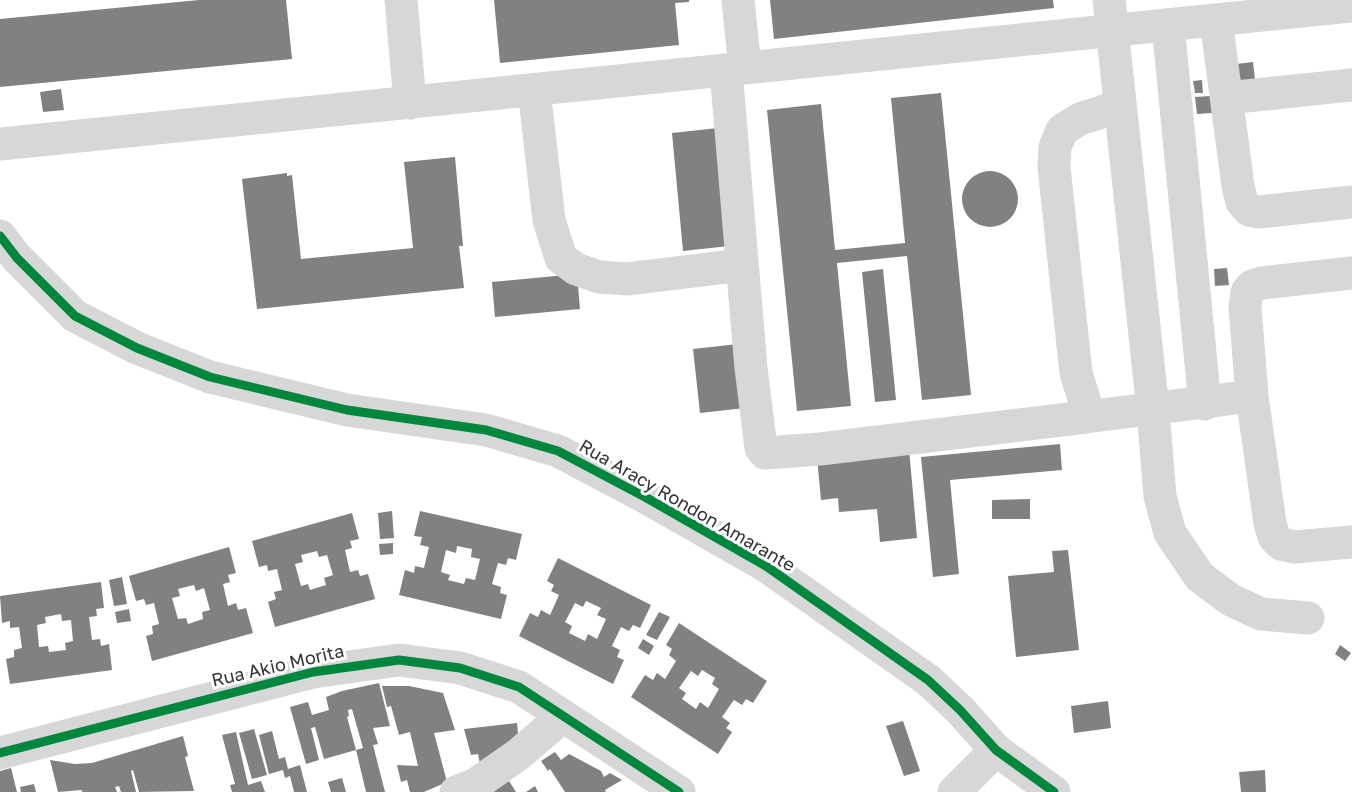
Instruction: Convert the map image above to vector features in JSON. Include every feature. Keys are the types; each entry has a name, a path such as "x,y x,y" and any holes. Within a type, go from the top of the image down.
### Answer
{"street":[{"path":"401,0 410,103"},
{"path":"738,0 736,69 742,265 751,368 761,448 765,453 820,449 1154,410 1252,396"},
{"path":"1109,0 1154,410 1160,496 1170,533 1200,577 1231,600 1261,614 1308,618"},
{"path":"0,144 1112,32 1161,17 1216,20 1352,6"},
{"path":"1161,17 1204,404"},
{"path":"1216,20 1242,202 1249,210 1259,212 1352,202"},
{"path":"1227,98 1352,85"},
{"path":"534,90 549,220 561,258 576,269 599,277 627,279 742,265"},
{"path":"1086,417 1084,399 1076,373 1054,167 1055,147 1062,130 1080,119 1120,106"},
{"name":"Rua Aracy Rondon Amarante","path":"0,236 17,258 75,316 137,348 210,377 347,410 486,430 558,451 645,497 766,566 928,680 960,710 996,750 1054,792"},
{"path":"1352,273 1252,286 1247,292 1245,307 1252,396 1274,537 1281,544 1294,547 1352,542"},
{"name":"Rua Akio Morita","path":"0,753 313,672 399,660 460,669 519,687 679,792"},
{"path":"456,792 476,784 519,754 562,717"},
{"path":"954,792 996,750"}],"building":[{"path":"199,0 286,0 292,59 0,87 0,19"},
{"path":"494,0 689,0 689,2 675,3 679,45 500,63"},
{"path":"770,0 1053,0 1054,8 774,39"},
{"path":"1253,62 1256,88 1231,90 1228,65"},
{"path":"1202,80 1203,93 1195,93 1193,81"},
{"path":"61,89 64,110 43,112 40,92"},
{"path":"941,93 971,395 922,400 907,256 837,263 851,406 797,411 767,110 821,104 835,250 905,243 891,98"},
{"path":"1210,96 1212,113 1197,114 1195,97"},
{"path":"718,128 729,246 683,251 672,133"},
{"path":"455,157 463,246 459,246 464,288 257,309 242,179 287,173 287,176 292,175 301,259 413,248 404,162"},
{"path":"990,171 1005,176 1013,184 1018,199 1013,214 1005,222 990,227 975,222 967,214 962,199 967,184 975,176"},
{"path":"1227,268 1229,285 1215,286 1214,269"},
{"path":"883,269 896,400 875,402 862,272"},
{"path":"577,274 580,309 495,317 492,282"},
{"path":"738,344 745,408 700,413 693,349"},
{"path":"1060,444 1062,470 950,480 959,574 933,577 921,457"},
{"path":"909,449 917,538 880,542 877,509 839,512 838,498 821,500 817,458"},
{"path":"1030,499 1030,519 992,519 992,500"},
{"path":"392,511 394,538 380,539 378,513"},
{"path":"420,511 522,534 516,560 508,558 506,565 498,563 492,584 501,587 500,593 507,595 501,619 399,595 405,570 414,573 415,566 424,568 429,547 420,545 422,537 414,536","holes":["457,546 472,549 471,557 480,559 475,580 466,578 464,584 448,580 450,575 441,572 446,550 456,553"]},
{"path":"352,513 359,539 350,541 352,548 345,550 350,572 358,570 360,576 368,574 375,599 275,627 268,602 276,599 274,592 282,590 277,569 268,571 267,565 259,567 252,541","holes":["317,551 319,557 327,555 333,575 324,578 326,585 310,590 308,584 301,586 295,564 303,562 301,555"]},
{"path":"393,543 393,554 380,555 379,544"},
{"path":"229,547 236,573 228,575 230,582 223,584 228,606 236,603 238,610 246,608 253,633 152,661 146,636 153,634 152,626 159,624 154,603 146,605 144,599 136,601 129,576","holes":["194,585 196,591 204,588 210,610 202,612 203,619 188,624 186,618 178,619 172,598 180,596 178,589"]},
{"path":"1068,550 1079,650 1016,657 1008,576 1054,572 1052,551"},
{"path":"558,558 651,605 640,628 633,625 629,631 621,627 612,646 620,650 617,657 624,660 613,684 519,636 530,613 538,617 541,610 550,615 559,595 551,591 554,585 547,581","holes":["586,601 601,608 597,615 606,619 597,639 588,634 585,641 569,633 572,626 565,622 575,603 583,607"]},
{"path":"122,577 127,604 114,606 109,580"},
{"path":"101,582 104,608 96,609 97,616 89,617 92,640 100,639 101,646 109,644 112,670 10,684 6,659 14,657 14,650 22,648 19,627 10,628 10,621 2,623 0,596","holes":["61,614 62,621 71,620 73,641 65,643 66,650 49,652 48,646 39,647 37,625 46,623 45,617"]},
{"path":"129,609 131,621 117,623 115,612"},
{"path":"659,612 670,617 657,640 646,635"},
{"path":"679,623 767,681 753,703 746,699 742,705 734,700 722,717 730,723 726,728 732,732 718,754 631,697 645,675 653,680 657,673 665,679 676,661 669,655 672,649 666,645","holes":["702,670 715,678 712,684 719,689 708,708 700,702 696,709 682,699 686,693 679,688 691,671 698,676"]},
{"path":"643,639 654,646 649,655 638,648"},
{"path":"1340,645 1351,653 1345,661 1335,654"},
{"path":"379,683 390,726 373,728 378,744 373,745 385,792 366,792 356,750 324,759 315,727 311,728 319,760 306,764 290,707 308,702 312,715 329,710 326,697","holes":["352,709 363,748 356,750 347,717 349,716 348,710"]},
{"path":"382,686 409,686 443,693 455,730 434,733 447,782 424,792 410,792 407,780 401,782 397,765 418,766 410,732 399,735 391,706 387,707"},
{"path":"1108,701 1111,728 1074,733 1071,706"},
{"path":"903,721 920,771 904,776 886,726"},
{"path":"517,723 518,733 515,738 480,764 478,754 471,755 464,729"},
{"path":"254,729 267,775 252,779 239,733"},
{"path":"272,731 279,759 285,757 288,769 300,765 307,792 294,792 290,776 285,778 283,770 269,774 259,735"},
{"path":"236,732 248,785 261,781 265,792 232,792 230,785 235,784 222,735"},
{"path":"183,736 188,756 185,757 194,791 139,792 133,770 131,771 136,792 121,792 119,786 115,787 117,792 82,792 82,790 58,792 50,760 75,764 92,763"},
{"path":"555,752 561,760 569,754 601,771 604,777 610,773 622,780 605,790 606,792 565,792 550,769 548,771 541,761"},
{"path":"11,768 17,792 0,792 0,771"},
{"path":"1265,770 1266,792 1241,792 1239,772"},
{"path":"342,778 346,792 331,792 328,782"},
{"path":"509,781 516,792 493,792"},
{"path":"34,784 36,792 21,792 20,787"},
{"path":"535,786 538,792 526,792"}],"cycle path":[{"path":"0,236 17,258 75,316 137,348 210,377 347,410 486,430 558,451 645,497 766,566 928,680 960,710 996,750 1054,792"},
{"path":"0,753 313,672 399,660 460,668 519,687 679,792"}]}
